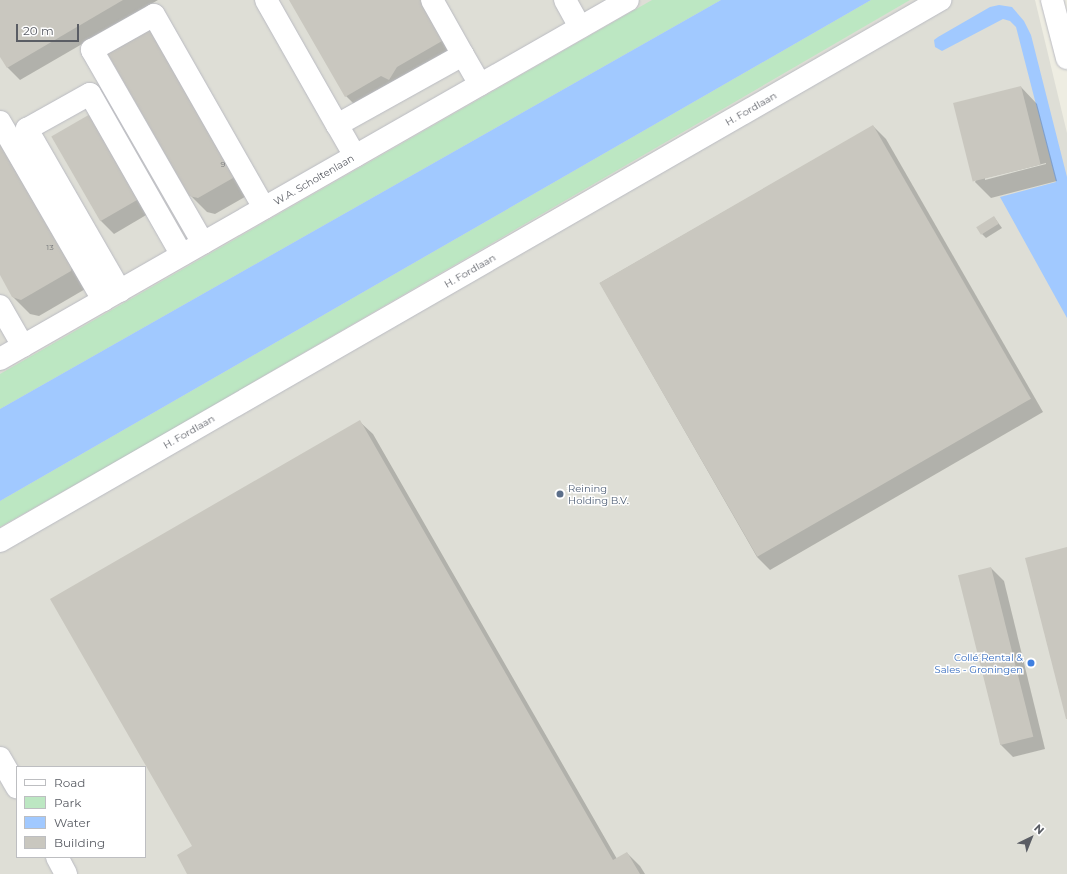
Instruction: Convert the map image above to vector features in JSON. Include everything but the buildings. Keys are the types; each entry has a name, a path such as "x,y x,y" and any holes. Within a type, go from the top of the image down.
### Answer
{"street":[{"path":"266,0 355,156"},
{"path":"432,0 480,85"},
{"path":"565,0 580,27"},
{"name":"W.A. Scholtenlaan","path":"0,359 628,0"},
{"name":"H. Fordlaan","path":"0,541 940,0"},
{"path":"1052,0 1067,58"},
{"path":"203,243 92,50 154,15 264,208"},
{"path":"337,125 464,55"},
{"path":"112,295 27,129 90,94 182,255"},
{"path":"0,122 112,295"},
{"path":"0,306 23,346"},
{"path":"0,758 16,786"},
{"path":"58,858 66,874"}],"shaded area":[{"path":"0,0 1035,0 1067,133 1067,874 0,874"}],"green space":[{"path":"652,0 721,0 0,409 0,374"},
{"path":"871,0 910,0 133,452 0,527 0,501"}],"water":[{"path":"721,0 871,0 0,501 0,409"},
{"path":"999,5 1012,7 1024,21 1031,35 1067,177 1067,318 1000,197 1056,182 1016,27 1010,21 1003,19 942,51 935,47 934,40 938,37 990,7"}],"place":[{"name":"Reining Holding B.V.","path":"560,494"},
{"name":"Collé Rental & Sales - Groningen","path":"1031,663"}]}
